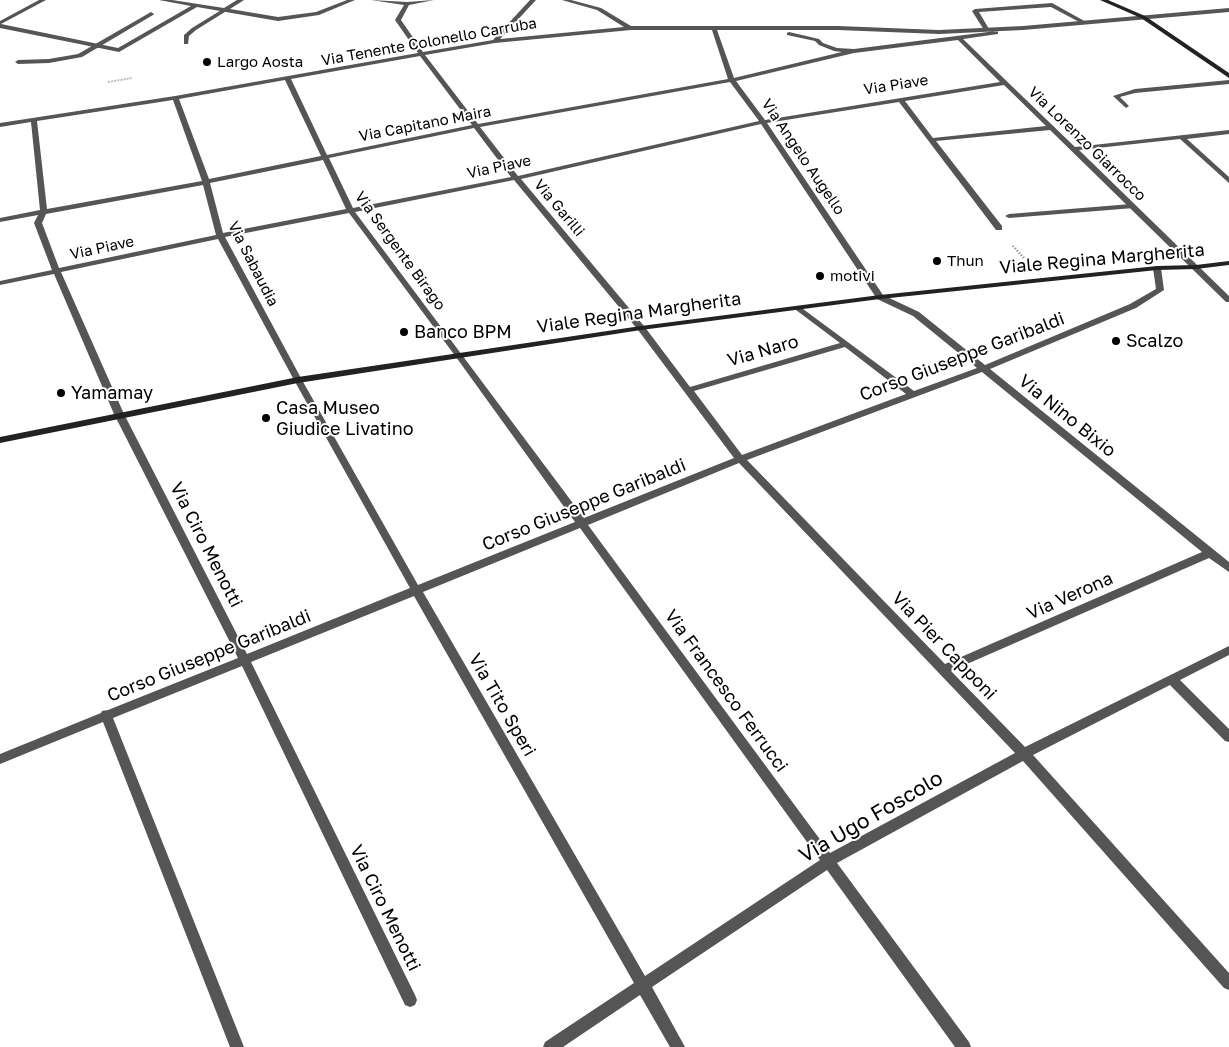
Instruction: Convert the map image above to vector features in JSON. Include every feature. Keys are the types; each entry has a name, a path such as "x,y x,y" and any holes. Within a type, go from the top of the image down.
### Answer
{"street":[{"path":"0,25 43,0"},
{"path":"162,0 278,19 292,19 317,14 352,0"},
{"path":"186,43 186,36 190,32 240,0"},
{"path":"374,0 407,4 431,0"},
{"path":"495,41 533,0"},
{"path":"565,0 600,9 631,28"},
{"path":"1103,0 1143,17 1229,76"},
{"name":"Via Garilli","path":"407,4 398,20 422,55 516,178 641,328"},
{"path":"986,29 975,12 1052,4 1085,23"},
{"path":"0,25 119,50 196,6"},
{"path":"761,29 931,32 1023,28 1229,10"},
{"path":"18,62 49,61 80,56 151,14"},
{"name":"Via Tenente Colonello Carruba","path":"0,124 175,98 495,41 631,28 761,29"},
{"name":"Via Angelo Augello","path":"714,28 732,80 764,122 880,297"},
{"path":"761,29 817,40 827,48 854,51 960,39 1023,28"},
{"path":"817,40 818,35 828,29"},
{"path":"857,30 873,38 869,48 862,50"},
{"name":"Via Lorenzo Giarrocco","path":"960,39 1229,300"},
{"name":"Via Capitano Maira","path":"0,220 206,182 475,126 732,80 854,51"},
{"name":"Via Sergente Birago","path":"287,78 350,210 459,355"},
{"path":"1126,106 1116,96 1134,91 1229,82"},
{"name":"Via Piave","path":"0,283 220,236 516,178 764,122 1004,83"},
{"name":"Via Sabaudia","path":"175,98 206,182 220,236 298,380"},
{"path":"900,99 999,228"},
{"name":"Via Ciro Menotti","path":"34,120 44,211 38,223 58,272 119,414 244,659 410,1000"},
{"path":"931,140 1050,128"},
{"path":"1072,149 1229,132"},
{"path":"1181,137 1229,181"},
{"path":"1009,216 1131,206"},
{"name":"Viale Regina Margherita","path":"0,440 119,414 298,380 641,328 880,297 1157,268 1196,267 1229,263"},
{"name":"Corso Giuseppe Garibaldi","path":"0,759 106,714 740,459 983,369 1133,306 1160,290 1157,268"},
{"name":"Via Nino Bixio","path":"880,297 916,314 1229,568"},
{"path":"799,308 913,395"},
{"name":"Via Pier Capponi","path":"641,328 740,459 1024,754 1229,983"},
{"name":"Via Naro","path":"688,390 847,344"},
{"name":"Via Francesco Ferrucci","path":"459,355 964,1047"},
{"name":"Via Tito Speri","path":"298,380 678,1047"},
{"name":"Via Verona","path":"943,670 1210,553"},
{"name":"Via Ugo Foscolo","path":"550,1047 829,861 1024,754 1229,650"},
{"path":"1171,679 1229,737"},
{"path":"106,714 236,1047"}],"path":[{"path":"108,82 132,78"}],"place":[{"name":"Largo Aosta","path":"207,62"},
{"name":"Thun","path":"937,261"},
{"name":"motivi","path":"820,276"},
{"name":"Banco BPM","path":"404,332"},
{"name":"Scalzo","path":"1116,341"},
{"name":"Yamamay","path":"61,393"},
{"name":"Casa Museo Giudice Livatino","path":"266,418"}]}
